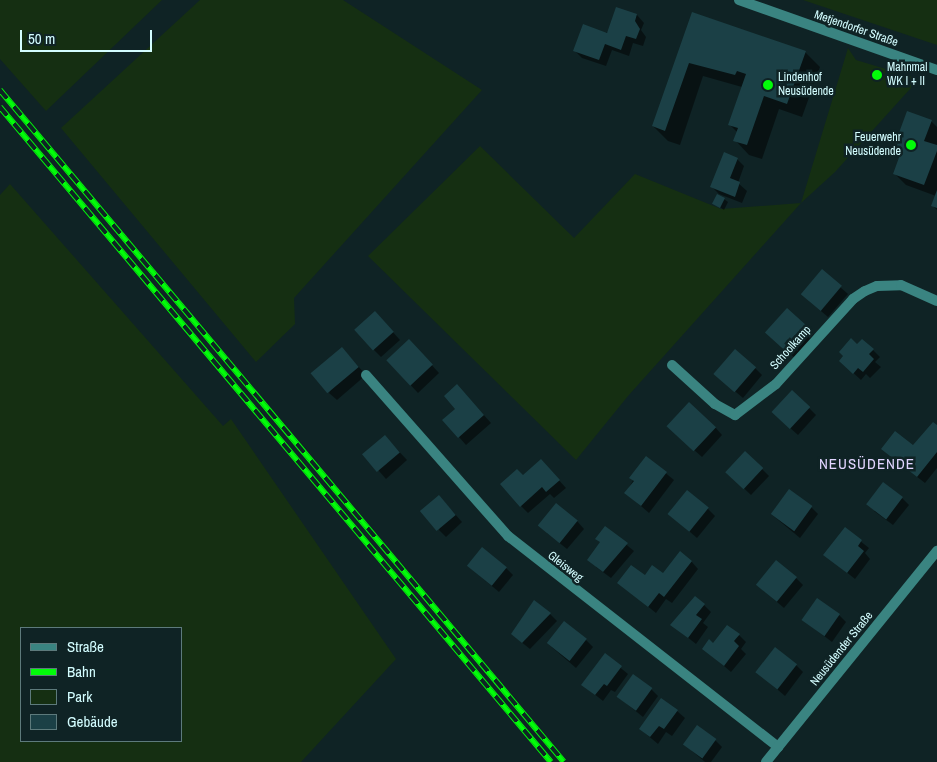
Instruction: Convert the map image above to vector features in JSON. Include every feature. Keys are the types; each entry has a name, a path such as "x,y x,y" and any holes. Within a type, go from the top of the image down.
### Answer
{"street":[{"name":"Metjendorfer Straße","path":"739,0 937,70"},
{"name":"Schoolkamp","path":"672,365 715,404 734,415 776,384 853,299 865,290 884,285 901,285 937,301"},
{"name":"Gleisweg","path":"366,375 508,536 549,571 778,747"},
{"name":"Neusüdender Straße","path":"766,762 937,551"}],"green space":[{"path":"0,0 162,0 46,111 0,59"},
{"path":"200,0 343,0 482,90 294,298 295,324 256,362 61,128"},
{"path":"803,0 937,0 937,45"},
{"path":"848,48 856,60 919,79 835,172 801,203"},
{"path":"480,146 574,238 635,174 721,209 801,203 628,396 576,460 368,256"},
{"path":"10,184 223,426 231,419 396,659 301,762 0,762 0,195"}],"building":[{"path":"616,7 637,14 635,21 640,29 636,39 626,36 621,50 605,44 599,60 573,51 583,24 607,33"},
{"name":"Lindenhof Neusüdende","path":"692,12 806,51 787,104 764,96 747,145 733,141 738,128 728,125 746,74 737,71 735,75 689,63 665,131 652,126"},
{"path":"907,111 932,120 924,141 937,145 937,151 924,185 893,174 901,152 893,149"},
{"path":"724,152 738,158 730,178 740,182 735,197 710,187"},
{"path":"937,190 937,208 931,206"},
{"path":"717,194 725,198 720,208 712,204"},
{"path":"822,269 842,286 821,311 801,294"},
{"path":"787,308 810,329 788,353 765,333"},
{"path":"375,311 394,332 373,351 354,330"},
{"path":"851,338 857,344 862,339 874,349 869,354 874,359 863,372 858,368 853,374 839,361 843,356 839,352"},
{"path":"409,339 433,365 410,386 386,360"},
{"path":"342,347 359,367 327,393 311,373"},
{"path":"735,349 756,367 734,392 713,374"},
{"path":"457,384 484,415 458,438 442,420 455,409 444,396"},
{"path":"792,390 810,407 790,429 772,412"},
{"path":"689,402 716,427 694,451 666,426"},
{"path":"933,422 937,425 937,452 917,477 881,449 895,431 913,445"},
{"path":"385,435 400,453 377,472 362,454"},
{"path":"745,451 763,468 744,489 725,472"},
{"path":"646,456 667,472 641,506 624,493 634,481 629,478"},
{"path":"541,459 560,480 546,492 542,487 520,507 500,484 517,469 523,475"},
{"path":"883,482 903,497 886,519 866,504"},
{"path":"789,489 812,506 794,531 771,514"},
{"path":"687,490 709,508 689,532 667,514"},
{"path":"439,495 456,515 437,531 420,511"},
{"path":"556,503 578,521 560,543 538,526"},
{"path":"605,526 628,543 603,572 587,560 600,542 595,539"},
{"path":"845,527 862,540 858,546 864,551 847,573 823,555"},
{"path":"482,547 507,567 492,586 467,566"},
{"path":"680,551 692,561 664,597 659,593 648,607 617,583 631,565 645,575 652,565 663,573"},
{"path":"776,560 797,577 777,602 756,585"},
{"path":"695,596 705,604 696,615 702,619 688,638 670,625"},
{"path":"817,598 840,614 824,636 802,620"},
{"path":"534,600 551,613 522,643 511,634"},
{"path":"564,621 587,639 570,661 547,643"},
{"path":"727,625 740,634 734,641 739,646 724,666 702,649 709,639 713,643"},
{"path":"775,647 797,664 777,689 755,672"},
{"path":"605,653 622,666 607,686 604,684 595,695 581,685"},
{"path":"633,674 652,688 636,711 617,697"},
{"path":"661,698 678,710 664,729 659,726 650,737 639,729"},
{"path":"697,725 716,739 702,759 683,744"}],"railway":[{"path":"0,90 564,762"},
{"path":"0,107 551,762"}],"place":[{"name":"Mahnmal WK I + II","path":"877,75"},
{"name":"Lindenhof Neusüdende","path":"768,85"},
{"name":"Feuerwehr Neusüdende","path":"911,145"}],"district":[{"name":"NEUSÜDENDE","path":"867,464"}]}
